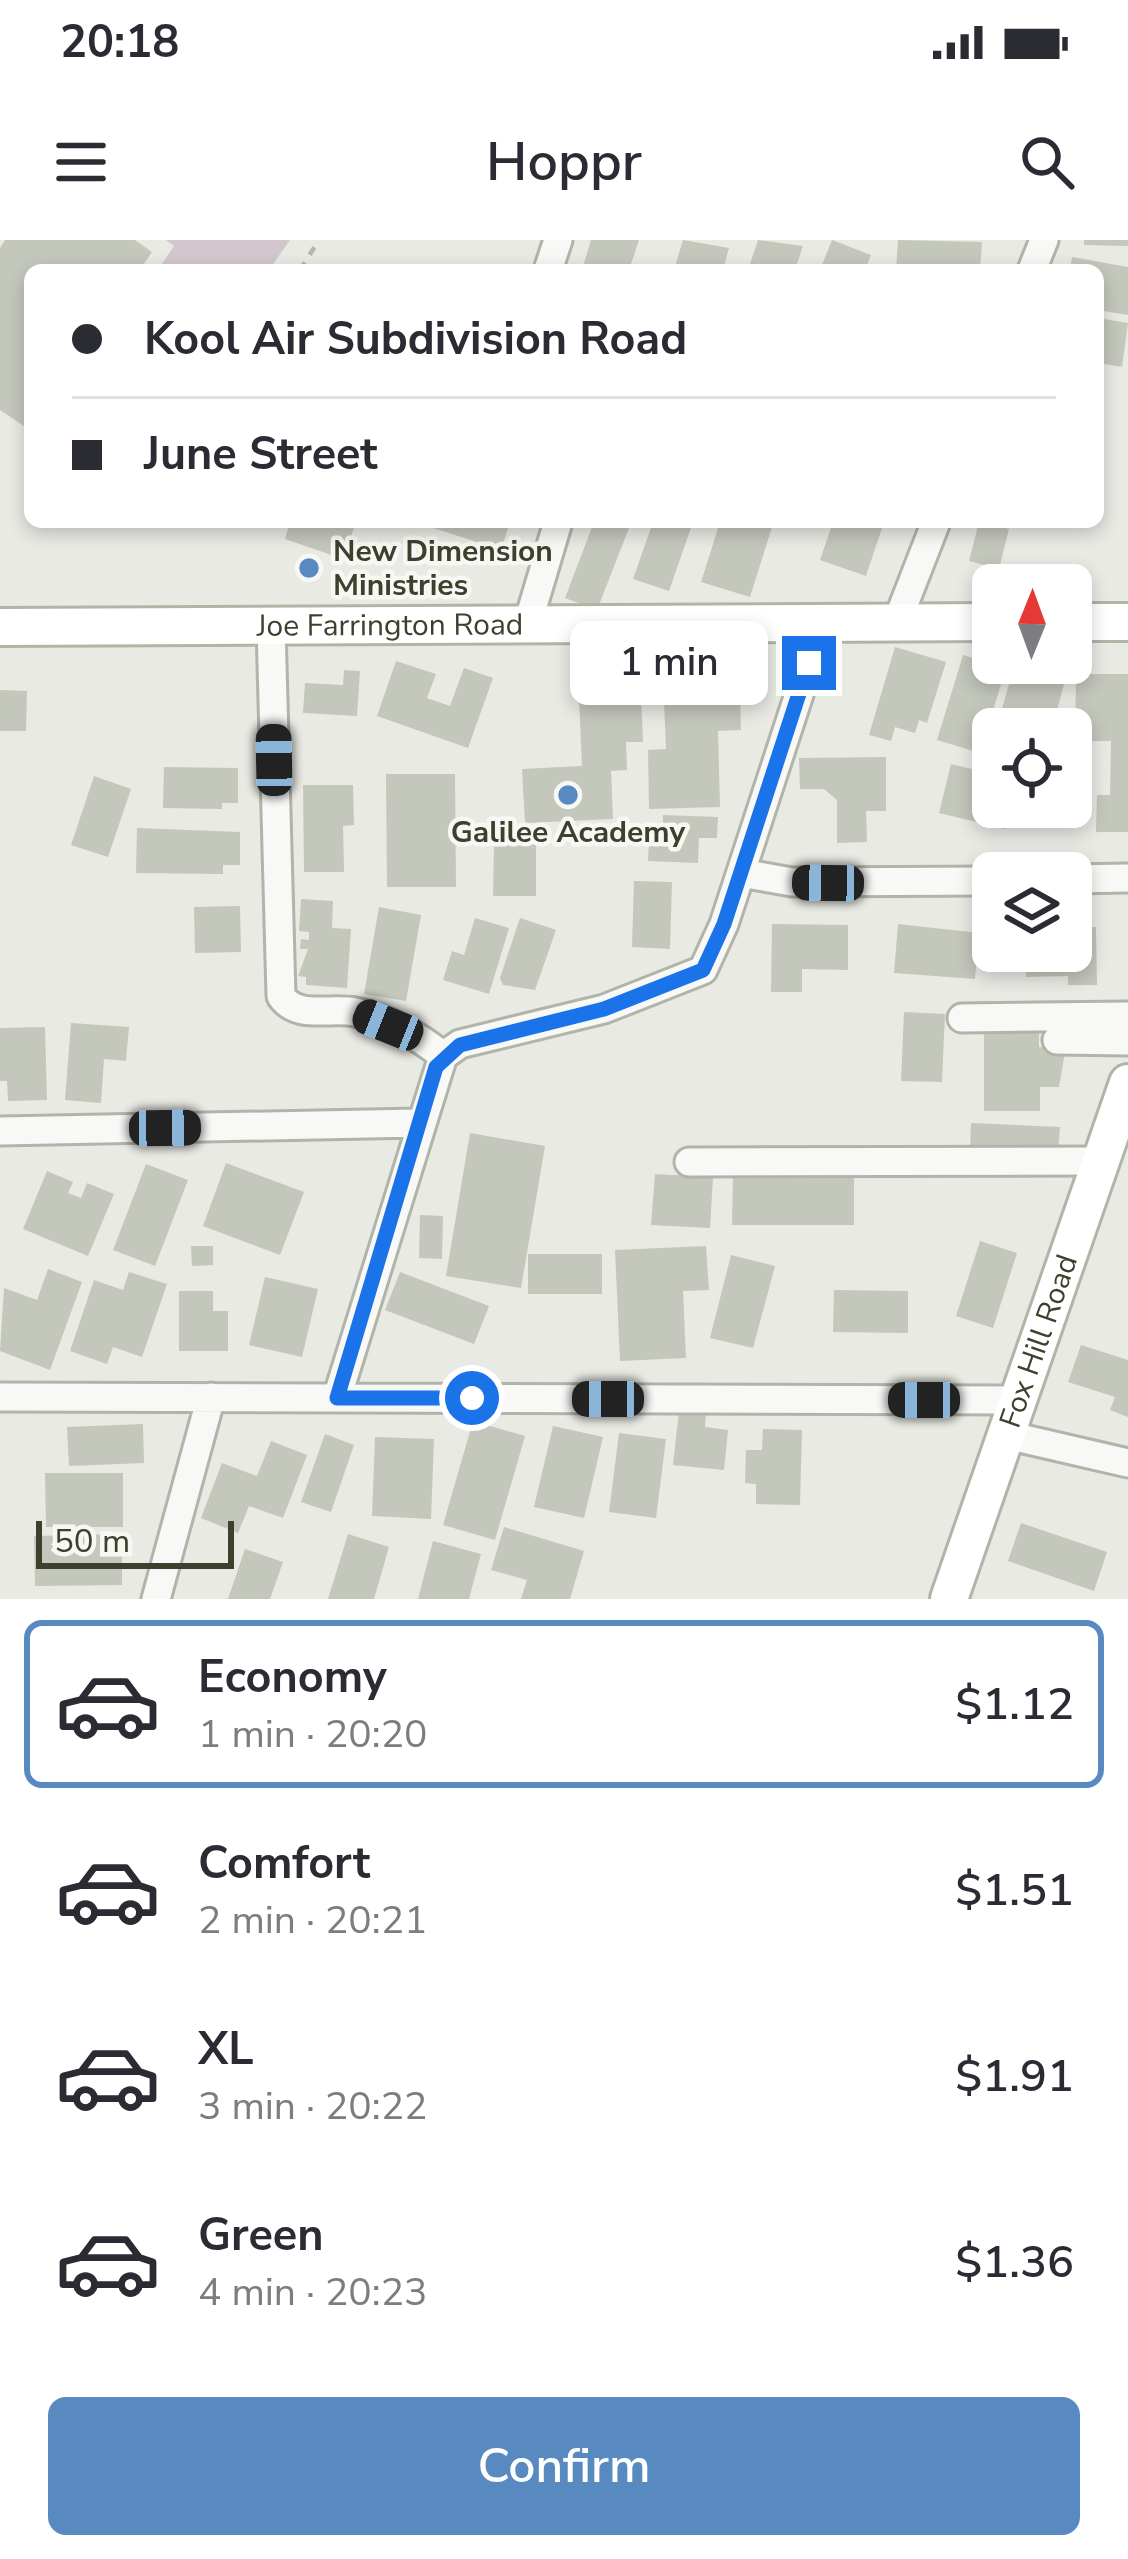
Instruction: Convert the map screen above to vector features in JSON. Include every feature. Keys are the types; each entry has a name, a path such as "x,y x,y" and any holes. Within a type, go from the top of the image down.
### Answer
{"main road":[{"name":"Joe Farrington Road","path":"0,627 972,622"},
{"path":"1092,622 1128,622"},
{"name":"Fox Hill Road","path":"949,1599 1008,1417 1128,1083"}],"street":[{"path":"527,626 556,528"},
{"path":"897,622 933,528"},
{"path":"337,1398 443,1056 460,1045 604,1009 703,970 741,873 822,624"},
{"path":"272,627 280,996 295,1009 356,1012 422,1038 443,1056"},
{"path":"741,873 792,882 972,880"},
{"path":"1092,879 1128,878"},
{"path":"962,1018 1128,1016"},
{"path":"1057,1040 1128,1041"},
{"path":"0,1132 419,1123"},
{"path":"689,1162 1100,1161"},
{"path":"0,1397 337,1398 1008,1417 1128,1463"},
{"path":"156,1599 211,1397"}],"shaded area":[{"path":"166,240 290,240 273,264 162,264 174,246"}],"building":[{"path":"5,240 135,240 152,252 144,264 24,264 24,426 0,410 0,248"},
{"path":"591,240 639,240 631,264 584,264"},
{"path":"683,240 729,248 725,264 676,264"},
{"path":"758,240 803,246 797,264 750,264"},
{"path":"832,240 871,255 867,264 822,264"},
{"path":"898,240 982,242 980,264 896,264"},
{"path":"1084,240 1128,240 1128,246 1084,245"},
{"path":"1072,257 1128,267 1128,315 1104,311 1104,264 1071,264"},
{"path":"1104,319 1128,323 1122,367 1104,364"},
{"name":"New Dimension Ministries","path":"288,528 354,528 343,559 285,539"},
{"path":"433,528 508,528 501,550"},
{"path":"592,528 629,528 597,610 565,598"},
{"path":"651,528 691,528 669,591 633,579"},
{"path":"718,528 772,528 750,597 701,582"},
{"path":"831,528 882,528 866,576 820,560"},
{"path":"977,528 1009,529 1000,564 969,561"},
{"path":"895,647 946,662 927,723 919,720 915,733 895,727 891,741 869,735"},
{"path":"963,655 972,658 972,684 1001,684 994,708 972,708 972,751 937,740"},
{"path":"396,661 436,674 427,698 450,706 464,668 493,678 468,748 377,716"},
{"path":"758,666 759,692 740,693 741,730 718,731 720,807 649,809 648,750 666,749 664,701 685,700 684,667"},
{"path":"344,670 360,671 357,716 303,713 305,683 343,685"},
{"path":"1092,674 1128,674 1128,832 1096,832 1097,795 1110,795 1111,741 1092,741 1092,708 1075,708 1076,684 1092,684"},
{"path":"1009,684 1064,684 1058,708 1002,708"},
{"path":"0,690 27,691 26,731 0,731"},
{"path":"641,695 643,742 626,742 627,770 611,771 613,819 525,823 522,769 582,766 579,698"},
{"path":"886,757 886,811 866,811 867,842 837,843 837,800 824,789 800,789 799,758"},
{"path":"951,764 972,769 972,821 939,813"},
{"path":"164,767 238,768 238,803 222,803 222,809 163,808"},
{"path":"386,774 455,774 456,887 387,887"},
{"path":"94,776 131,789 108,857 71,845"},
{"path":"303,785 353,785 354,825 343,826 344,872 304,872"},
{"path":"663,815 718,817 717,838 699,838 698,863 648,861 649,841 662,842"},
{"path":"137,828 240,832 240,865 223,865 223,874 136,873"},
{"path":"494,844 536,844 536,896 493,896"},
{"path":"634,881 672,882 670,949 632,947"},
{"path":"301,899 333,901 332,928 351,929 347,988 306,985 306,977 298,976 308,949 300,949 301,939 309,940 309,932 299,931"},
{"path":"240,906 241,952 195,953 194,907"},
{"path":"379,907 421,915 406,1001 364,994"},
{"path":"475,918 509,928 489,994 443,980 452,951 464,955"},
{"path":"520,918 556,930 535,990 503,985 500,978"},
{"path":"772,924 848,925 848,970 802,969 802,992 771,992"},
{"path":"898,924 972,932 975,979 894,973"},
{"path":"1092,927 1096,927 1097,985 1068,985 1068,976 1026,977 1026,972 1092,972"},
{"path":"904,1012 945,1014 942,1082 901,1081"},
{"path":"996,1022 1039,1022 1039,1047 1066,1047 1059,1087 1040,1087 1040,1111 984,1111 984,1032 997,1031"},
{"path":"71,1023 129,1027 126,1061 104,1059 101,1103 65,1100"},
{"path":"45,1027 47,1100 8,1101 7,1081 0,1081 0,1028"},
{"path":"971,1123 1060,1127 1058,1156 970,1152"},
{"path":"470,1133 545,1146 521,1288 446,1276"},
{"path":"226,1163 304,1192 280,1255 203,1226"},
{"path":"146,1164 188,1180 155,1266 113,1250"},
{"path":"47,1171 73,1182 68,1193 81,1198 87,1183 114,1194 88,1256 23,1229"},
{"path":"655,1174 713,1177 710,1228 651,1225"},
{"path":"733,1175 854,1175 854,1225 732,1225"},
{"path":"420,1215 443,1216 442,1259 419,1258"},
{"path":"980,1241 1017,1253 993,1328 956,1316"},
{"path":"191,1246 213,1246 213,1265 192,1266"},
{"path":"706,1246 709,1290 683,1291 686,1358 620,1361 615,1250"},
{"path":"528,1254 602,1254 602,1294 528,1294"},
{"path":"731,1255 775,1266 753,1348 710,1338"},
{"path":"48,1269 82,1282 50,1370 0,1351 4,1288 37,1300"},
{"path":"129,1272 167,1284 142,1357 113,1347 107,1364 70,1351 94,1280 123,1290"},
{"path":"400,1272 489,1306 474,1344 385,1310"},
{"path":"265,1277 318,1289 302,1357 249,1345"},
{"path":"834,1290 908,1291 908,1333 833,1332"},
{"path":"179,1291 213,1291 213,1311 228,1311 228,1351 179,1351"},
{"path":"1081,1345 1128,1360 1128,1417 1110,1410 1115,1397 1068,1382"},
{"path":"679,1411 706,1414 705,1427 728,1430 724,1470 673,1465"},
{"path":"473,1421 525,1436 495,1540 443,1525"},
{"path":"143,1424 144,1463 69,1466 67,1427"},
{"path":"553,1426 603,1437 584,1518 534,1507"},
{"path":"763,1429 802,1430 800,1505 756,1504 756,1484 745,1483 746,1450 762,1450"},
{"path":"619,1433 666,1439 656,1518 609,1512"},
{"path":"325,1434 354,1445 331,1512 301,1502"},
{"path":"375,1437 434,1439 431,1519 372,1516"},
{"path":"271,1441 307,1455 283,1518 249,1506 238,1533 201,1518 222,1463 257,1476"},
{"path":"45,1473 123,1473 123,1527 46,1527"},
{"path":"1021,1523 1107,1552 1094,1591 1008,1561"},
{"path":"504,1527 584,1551 570,1599 521,1599 527,1580 491,1570"},
{"path":"122,1534 122,1585 35,1586 34,1536"},
{"path":"348,1534 389,1547 374,1599 328,1599"},
{"path":"433,1541 481,1554 469,1599 418,1599"},
{"path":"245,1549 283,1562 270,1599 228,1599"}],"place":[{"name":"New Dimension Ministries","path":"309,568"},
{"name":"Galilee Academy","path":"568,795"}],"route":[{"path":"472,1398 337,1398 436,1067 460,1045 604,1009 703,970 724,924 809,663"}]}
